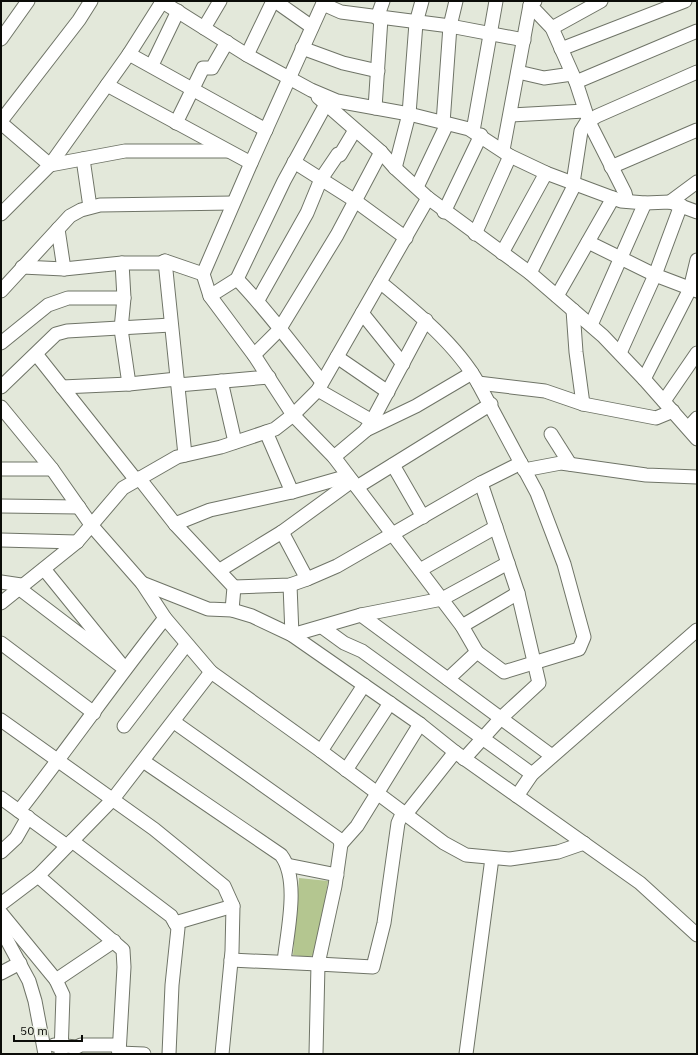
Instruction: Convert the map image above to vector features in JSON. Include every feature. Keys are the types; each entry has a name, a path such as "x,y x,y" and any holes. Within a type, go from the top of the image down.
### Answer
{"street":[{"path":"1,39 28,1"},
{"path":"50,165 1,122 79,20 91,1"},
{"path":"1,214 50,165 129,54 162,1 247,55 311,90 337,101 409,114 477,133 506,153 546,174 613,198 645,203 676,203 697,212"},
{"path":"204,28 220,1"},
{"path":"247,55 274,1 312,27"},
{"path":"375,108 378,71 379,18 383,1"},
{"path":"395,168 409,114 416,23 422,1"},
{"path":"417,187 445,124 450,26 456,1"},
{"path":"444,212 477,133 490,33 496,1"},
{"path":"552,28 601,1"},
{"path":"561,49 685,1"},
{"path":"380,282 426,320 475,378 491,404 537,493 564,564 584,637 579,649 504,672 477,652 462,626 394,534 334,457 293,415 254,355 210,296 203,274 302,48 324,3 341,12 416,23 450,26 524,40"},
{"path":"533,3 552,28 574,78 587,116 627,201"},
{"path":"475,234 506,153 518,72 533,3"},
{"path":"152,65 178,11"},
{"path":"518,72 544,78 574,78 697,31"},
{"path":"176,123 203,68 212,68 227,42"},
{"path":"302,48 343,63 378,71"},
{"path":"129,54 152,65 266,130"},
{"path":"511,115 597,116 697,72"},
{"path":"107,85 251,163"},
{"path":"311,90 381,152 395,168 444,212 530,273 591,326 620,353 694,433"},
{"path":"210,296 237,278 294,162 326,104"},
{"path":"530,273 574,183 581,131 587,116"},
{"path":"258,300 307,214 321,179 338,154 340,155 355,130"},
{"path":"611,167 697,130"},
{"path":"50,165 125,151 229,151"},
{"path":"254,355 279,330 337,235 354,200 381,152"},
{"path":"83,159 90,207"},
{"path":"294,162 354,200 406,238"},
{"path":"502,253 546,174"},
{"path":"620,353 655,275 676,203 697,182"},
{"path":"1,603 77,542 123,488 177,457 235,442 275,429 293,415 320,386 428,198"},
{"path":"557,296 613,198"},
{"path":"1,290 70,216 90,207 100,205 233,203"},
{"path":"591,326 645,203"},
{"path":"58,229 64,269"},
{"path":"588,242 655,275 694,290"},
{"path":"644,379 694,290 697,260"},
{"path":"22,267 64,269 122,263 160,263 165,261 203,274"},
{"path":"165,261 185,455"},
{"path":"122,263 124,298 121,329 129,384"},
{"path":"237,278 258,300 320,386 368,426"},
{"path":"1,343 48,305 68,298 124,298"},
{"path":"573,310 576,352 583,404"},
{"path":"362,313 403,364"},
{"path":"334,457 368,426 388,392 426,320"},
{"path":"1,387 56,334 67,331 172,325"},
{"path":"664,401 697,353"},
{"path":"36,354 175,524 220,570 234,587 232,610"},
{"path":"336,357 388,392"},
{"path":"62,387 222,381 269,377"},
{"path":"368,426 416,406 475,378 545,391 583,404 656,418 673,411"},
{"path":"222,381 235,442"},
{"path":"220,570 282,532 353,482 393,465 491,404"},
{"path":"2,409 52,469 92,526 142,583 165,618 186,645 211,672 321,751 444,843 466,855 510,859 558,852 584,843"},
{"path":"694,433 697,418"},
{"path":"266,432 292,492"},
{"path":"551,434 570,464"},
{"path":"234,587 290,585 307,579 336,566 394,534 481,483 523,466 561,462 646,475 697,477"},
{"path":"393,465 423,517"},
{"path":"1,469 52,469"},
{"path":"175,524 210,510 292,492 353,482"},
{"path":"231,960 373,967 384,923 398,823 404,813 460,755 483,738 501,718 539,683 518,593 481,483"},
{"path":"1,506 79,507"},
{"path":"420,570 496,527"},
{"path":"282,532 307,579"},
{"path":"1,540 77,542"},
{"path":"292,635 361,615 442,599 508,563"},
{"path":"44,569 125,669"},
{"path":"1,582 20,587 125,669"},
{"path":"142,583 208,609 232,610 252,616 292,635 420,724 460,755 640,883 697,935"},
{"path":"290,585 292,635"},
{"path":"462,626 518,593"},
{"path":"361,615 552,756"},
{"path":"1,852 16,838 24,814 58,761 125,669 165,618"},
{"path":"322,627 344,643 362,651 532,774"},
{"path":"517,796 532,774 697,630"},
{"path":"1,643 94,713"},
{"path":"124,726 186,645"},
{"path":"448,679 477,652"},
{"path":"1,904 38,876 113,799 174,722 211,672"},
{"path":"321,751 364,685"},
{"path":"346,770 390,703"},
{"path":"1,720 154,829 224,886 233,906 231,960 222,1054"},
{"path":"174,722 339,839 341,844 337,875 318,964 316,1054"},
{"path":"341,844 357,826 420,724"},
{"path":"143,761 281,854 287,865 291,895 284,962"},
{"path":"1,798 70,844 171,916 178,928 172,985 169,1054"},
{"path":"466,1054 492,858"},
{"path":"287,865 337,875"},
{"path":"38,876 123,950 124,967 119,1053"},
{"path":"175,923 233,906"},
{"path":"1,913 56,980 63,995 61,1050"},
{"path":"1,929 29,981 36,1001 44,1049 61,1050 78,1047 81,1045 117,1045 119,1053"},
{"path":"56,980 114,941"},
{"path":"1,973 20,963"},
{"path":"119,1053 144,1054"}],"green space":[{"path":"299,878 328,881 318,946 315,955 307,957 293,955"}]}
